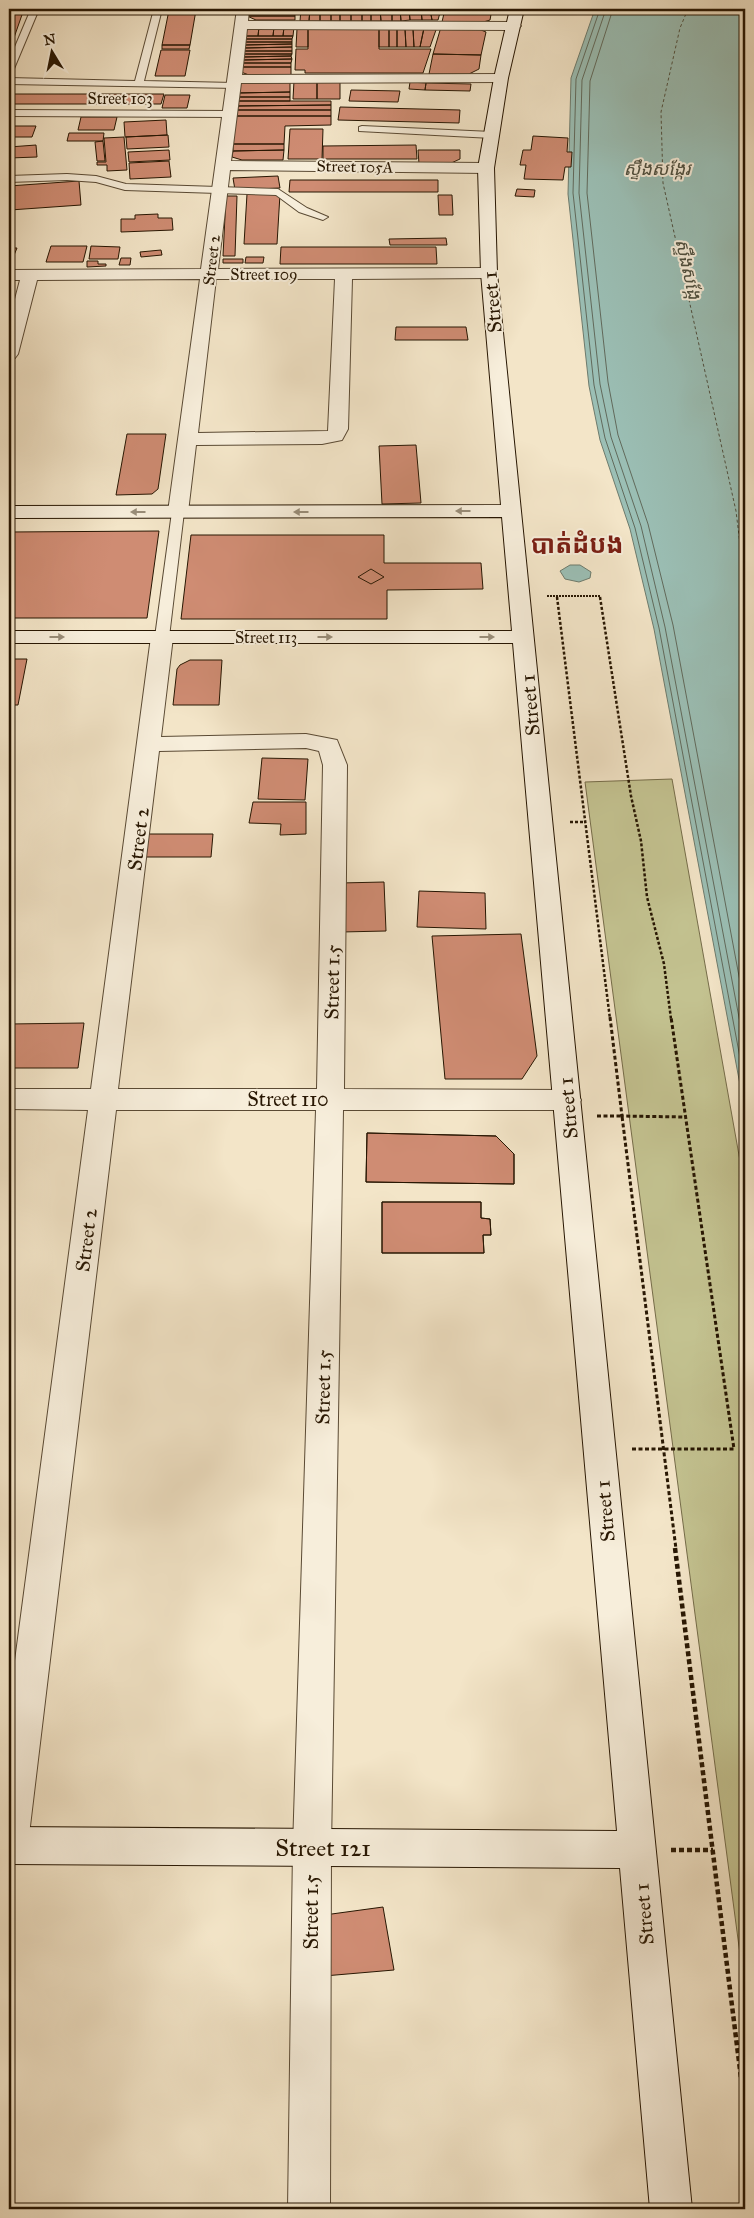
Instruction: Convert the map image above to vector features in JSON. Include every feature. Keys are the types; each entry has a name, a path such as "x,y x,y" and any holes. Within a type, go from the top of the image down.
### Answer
{"street":[{"name":"Street 1","path":"518,9 501,78 486,168 489,273 671,2209"},
{"path":"243,17 514,26"},
{"name":"Street 2","path":"178,512 243,17"},
{"path":"234,82 501,78"},
{"name":"Street 105A","path":"224,165 486,168"},
{"path":"188,439 322,438 335,436 339,429 344,273"},
{"name":"Street 109","path":"9,275 489,273"},
{"path":"9,354 30,275"},
{"path":"9,512 512,511"},
{"name":"Street 113","path":"9,637 524,636"},
{"name":"Street 2","path":"9,1845 150,744 162,637"},
{"name":"Street 1.5","path":"150,744 306,741 329,746 336,765 312,1848 309,2209"},
{"name":"Street 110","path":"9,1099 330,1099 568,1108"},
{"name":"Street 121","path":"9,1845 638,1850"}],"lane":[{"path":"9,71 35,9"},
{"path":"139,84 158,9"},
{"path":"9,81 139,84 234,82"},
{"name":"Street 103","path":"9,113 231,114"},
{"path":"362,129 492,135"},
{"path":"9,179 76,176 111,181 125,186 221,188 278,192 303,210 323,217"},
{"path":"162,637 178,512"}],"path":[{"path":"519,596 600,596 631,796 641,841 647,897 664,964 734,1449 600,1449"},
{"path":"557,596 745,2110"},
{"path":"568,1108 622,1116 685,1117"},
{"path":"638,1850 713,1850"}],"shaded area":[{"path":"672,779 745,1189 745,1992 585,782"}],"water":[{"name":"ស្ទឹងសង្កែរ","path":"595,9 745,9 745,1111 654,629 630,529 600,440 589,386 568,194 571,78"},
{"path":"570,565 580,565 591,572 590,578 579,582 565,579 560,571"}],"building":[{"path":"9,9 24,9 9,52"},
{"path":"248,9 295,9 295,13 248,13"},
{"path":"301,9 310,9 309,21 300,21"},
{"path":"310,9 320,9 320,21 309,21"},
{"path":"320,9 331,9 331,21 320,21"},
{"path":"331,9 340,9 340,21 331,21"},
{"path":"340,9 351,9 351,21 340,21"},
{"path":"351,9 362,9 362,21 351,21"},
{"path":"362,9 371,9 371,21 362,21"},
{"path":"371,9 380,9 381,21 371,21"},
{"path":"380,9 392,9 392,21 381,21"},
{"path":"392,9 400,9 401,21 392,21"},
{"path":"400,9 409,9 410,20 401,21"},
{"path":"409,9 421,9 422,20 410,20"},
{"path":"421,9 430,9 432,20 422,20"},
{"path":"430,9 441,9 438,20 432,20"},
{"path":"445,9 492,9 490,20 480,23 442,22"},
{"path":"169,10 196,10 190,45 162,45"},
{"path":"248,13 295,13 295,16 247,16"},
{"path":"247,16 295,16 295,20 256,20"},
{"path":"259,27 274,27 273,36 258,36"},
{"path":"259,27 258,36 246,36 246,30"},
{"path":"274,27 284,27 283,36 273,36"},
{"path":"284,27 294,27 293,36 283,36"},
{"path":"437,27 430,47 420,47 424,28"},
{"path":"441,27 476,28 486,32 481,55 433,54"},
{"path":"379,28 379,49 431,49 423,73 305,73 305,70 295,70 296,49 308,49 308,29"},
{"path":"424,28 420,47 414,47 413,29"},
{"path":"297,29 308,29 308,47 296,47"},
{"path":"379,29 389,29 389,47 379,47"},
{"path":"389,29 397,29 397,47 389,47"},
{"path":"397,29 405,29 406,47 397,47"},
{"path":"405,29 413,29 414,47 406,47"},
{"path":"246,36 293,36 292,39 245,39"},
{"path":"245,39 292,39 292,42 245,42"},
{"path":"245,42 292,42 292,44 244,45"},
{"path":"292,44 292,47 244,48 244,45"},
{"path":"162,45 190,45 189,49 162,49"},
{"path":"292,47 292,51 244,51 244,48"},
{"path":"161,50 190,50 185,76 155,76"},
{"path":"244,51 292,51 292,54 243,54"},
{"path":"243,54 292,54 291,56 243,57"},
{"path":"433,54 481,55 479,69 469,74 429,74"},
{"path":"291,56 292,59 243,60 243,57"},
{"path":"292,59 291,63 242,63 243,60"},
{"path":"242,63 291,63 291,67 242,67"},
{"path":"242,67 291,67 291,75 249,75 241,72"},
{"path":"290,80 290,92 237,93 238,83"},
{"path":"294,81 317,81 317,99 293,99"},
{"path":"317,81 340,81 340,99 317,99"},
{"path":"410,82 426,83 425,90 409,89"},
{"path":"426,83 471,84 470,91 425,90"},
{"path":"351,90 400,91 398,102 349,101"},
{"path":"290,92 290,97 237,97 237,93"},
{"path":"9,94 164,94 161,104 9,104"},
{"path":"165,95 190,95 187,108 162,108"},
{"path":"237,97 290,97 290,101 237,101"},
{"path":"237,101 331,101 331,105 236,106"},
{"path":"331,105 331,110 236,110 236,106"},
{"path":"340,107 460,110 459,123 338,120"},
{"path":"236,110 331,110 331,116 235,116"},
{"path":"235,116 331,116 331,125 285,126 284,144 233,144"},
{"path":"81,117 117,117 114,130 78,130"},
{"path":"166,120 167,135 125,137 124,122"},
{"path":"9,126 36,126 32,137 9,137"},
{"path":"290,129 323,129 322,159 288,159"},
{"path":"69,133 104,133 103,141 67,141"},
{"path":"168,135 169,147 127,149 126,137"},
{"path":"533,136 568,138 567,152 572,152 571,167 565,167 563,180 524,179 526,165 520,165 523,150 531,150"},
{"path":"124,137 127,170 107,171 107,165 97,165 97,162 106,162 104,138"},
{"path":"103,141 105,161 97,161 95,142"},
{"path":"233,144 284,144 284,150 233,151"},
{"path":"36,145 37,157 9,158 9,147"},
{"path":"416,145 417,159 323,159 323,146"},
{"path":"169,150 170,160 129,162 128,152"},
{"path":"284,150 283,160 242,160 232,157 233,151"},
{"path":"418,150 460,150 460,159 449,164 419,164"},
{"path":"169,161 171,177 130,179 129,163"},
{"path":"278,176 280,188 235,190 233,178"},
{"path":"290,180 438,180 438,192 289,192"},
{"path":"79,181 81,205 10,210 9,186"},
{"path":"517,189 535,190 534,197 515,196"},
{"path":"247,194 280,194 277,244 244,244"},
{"path":"438,195 452,195 453,215 439,215"},
{"path":"226,196 237,196 235,256 223,256"},
{"path":"158,214 158,218 172,218 173,230 121,232 121,219 135,219 135,215"},
{"path":"446,238 447,245 390,245 389,239"},
{"path":"51,246 87,246 83,262 46,262"},
{"path":"91,246 120,247 118,259 89,259"},
{"path":"281,247 436,247 437,264 280,264"},
{"path":"9,248 17,248 12,260 9,260"},
{"path":"161,250 162,255 141,257 140,252"},
{"path":"246,257 264,257 263,263 245,263"},
{"path":"121,258 131,258 130,265 119,265"},
{"path":"223,259 243,259 243,263 223,263"},
{"path":"87,261 98,261 98,264 106,264 106,266 87,267"},
{"path":"396,327 466,327 468,340 395,340"},
{"path":"127,434 166,434 158,489 152,494 116,495"},
{"path":"416,445 421,503 382,504 379,446"},
{"path":"159,531 147,618 9,618 9,532"},
{"path":"191,535 384,535 384,563 481,563 483,589 387,590 387,619 181,619"},
{"path":"371,569 384,577 371,584 358,577"},
{"path":"9,659 27,659 18,705 9,705"},
{"path":"190,660 222,660 219,705 173,705 177,669 180,665"},
{"path":"262,758 308,759 305,800 258,799"},
{"path":"253,802 306,802 306,834 280,835 281,824 249,823"},
{"path":"143,834 213,834 211,857 140,857"},
{"path":"384,882 386,931 341,932 340,883"},
{"path":"419,891 485,893 486,929 417,927"},
{"path":"521,934 537,1056 522,1079 445,1079 432,936"},
{"path":"84,1023 78,1068 9,1068 9,1024"},
{"path":"367,1133 496,1136 514,1154 514,1184 366,1182"},
{"path":"367,1133 496,1136 514,1154 514,1184 366,1182"},
{"path":"382,1202 481,1202 481,1218 490,1219 491,1235 483,1235 484,1253 382,1253"},
{"path":"382,1202 481,1202 481,1218 490,1219 491,1235 483,1235 484,1253 382,1253"},
{"path":"383,1907 394,1970 324,1976 317,1916"}],"ferry route":[{"path":"688,9 680,28 661,112 663,183 736,511 745,585"}],"district":[{"name":"បាត់ដំបង","path":"577,544"}],"water label":[{"name":"ស្ទឹងសង្កែ","path":"688,269"}]}
